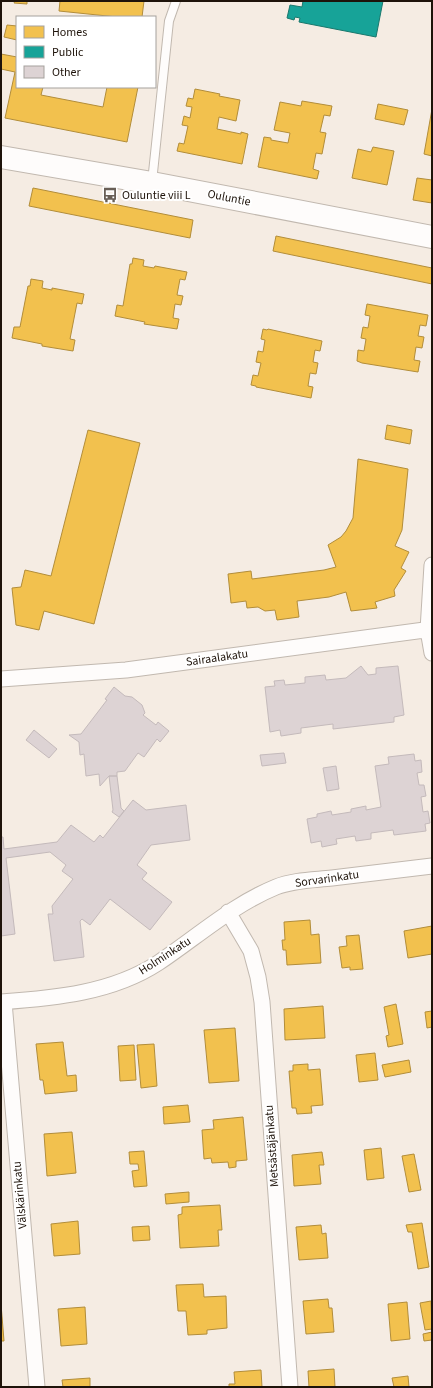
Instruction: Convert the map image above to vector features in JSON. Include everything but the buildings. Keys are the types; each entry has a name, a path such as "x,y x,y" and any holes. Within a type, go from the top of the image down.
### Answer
{"main road":[{"name":"Ouluntie","path":"2,162 152,183 432,237"}],"street":[{"path":"432,564 430,630 432,653"},
{"name":"Sairaalakatu","path":"1,679 126,670 430,630"},
{"name":"Sorvarinkatu","path":"228,912 277,887 299,882 432,866"},
{"name":"Holminkatu","path":"3,1002 73,994 99,989 125,980 158,963 228,912"},
{"name":"Metsästäjänkatu","path":"228,912 250,951 258,977 262,1002 290,1387"},
{"name":"Välskärinkatu","path":"3,1002 37,1387"}],"lane":[{"path":"152,183 169,21 176,1"}],"place":[{"name":"Ouluntie viii L","path":"110,195"}]}
